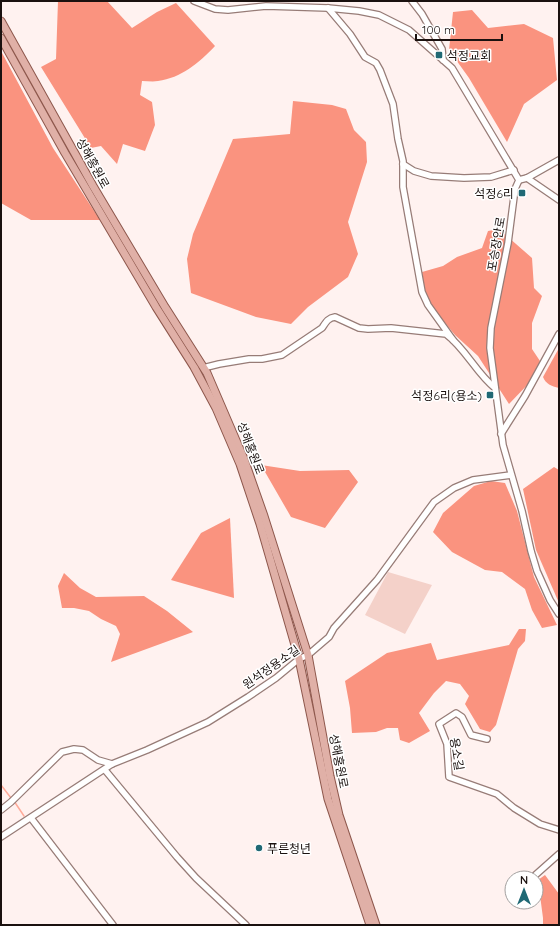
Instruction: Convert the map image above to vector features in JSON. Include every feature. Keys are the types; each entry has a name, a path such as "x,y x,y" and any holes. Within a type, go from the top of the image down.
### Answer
{"main road":[{"name":"성해홍원로","path":"1,21 93,186 165,307 207,373 244,459 264,516 308,655 330,776 339,815 376,925"},
{"name":"성해홍원로","path":"1,38 65,153 152,300 194,367 216,408 240,464 260,524 299,659 328,799 370,925"}],"street":[{"path":"194,1 210,7 228,10 266,6 328,8 379,15 409,30 452,68 519,180 527,178 559,160"},
{"path":"412,1 422,14 442,49 443,60"},
{"path":"328,8 350,34 365,57 376,63 393,104 403,164 403,187 422,292 428,305 453,340"},
{"path":"403,164 414,171 431,176 464,178 491,176 514,170"},
{"path":"527,178 559,200"},
{"name":"포승장안로","path":"519,180 515,189 508,243 491,328 490,348 503,445 537,571 550,600 559,614"},
{"path":"207,367 249,359 262,359 282,355 322,328 326,321 335,317 359,328 391,328 446,334 466,354 487,382 495,388"},
{"path":"501,434 525,396 559,334"},
{"name":"원석정용소길","path":"1,837 112,764 147,750 208,722 276,678 299,659 308,655 329,637 334,628 377,580 434,502 454,488 472,480 512,475"},
{"name":"용소길","path":"487,739 471,735 462,718 456,713 439,724 447,744 449,777 497,794 520,812 540,824 559,830"},
{"path":"1,810 62,752 74,749 83,750 98,760 112,764"},
{"path":"104,770 196,878 246,925"},
{"path":"31,818 113,925"},
{"path":"541,870 559,854"}],"shaded area":[{"path":"58,1 107,1 132,28 157,12 176,3 215,46 196,64 174,77 158,81 142,81 140,95 152,102 155,125 145,151 123,144 117,164 101,146 91,148 41,67 56,59"},
{"path":"472,10 488,28 524,24 553,38 557,80 524,104 507,142 469,78 449,50 453,12"},
{"path":"1,51 53,148 100,220 31,220 1,203"},
{"path":"293,101 332,105 346,109 354,130 366,142 367,162 348,222 358,254 348,277 308,307 291,324 256,317 191,293 187,259 193,234 233,139 290,134"},
{"path":"499,229 532,258 534,288 542,296 532,323 532,349 540,361 533,379 509,404 478,356 455,335 426,300 422,272 443,266 457,257 482,248 488,231"},
{"path":"559,348 559,388 549,384 543,377"},
{"path":"261,465 300,471 349,470 358,482 325,528 291,517"},
{"path":"554,467 559,470 559,603 536,550 523,489"},
{"path":"491,481 505,483 517,511 534,577 557,625 542,628 532,610 525,589 502,572 485,570 452,552 433,532 443,513 474,486"},
{"path":"230,518 234,598 171,580 201,533"},
{"path":"388,572 432,585 405,634 365,615"},
{"path":"64,573 80,588 96,597 144,596 167,611 193,632 111,662 120,634 116,626 89,611 74,608 62,608 58,586"},
{"path":"519,629 526,629 525,641 518,649 496,725 490,732 480,729 465,704 469,696 460,684 446,681 434,693 419,713 430,731 409,743 400,740 398,728 387,728 376,732 352,733 350,708 345,681 387,653 431,643 437,660 509,645"},
{"path":"545,875 559,894 559,925 543,925 542,910 544,910"}],"waterway":[{"path":"1,785 11,798"},
{"path":"14,801 24,816"}],"place":[{"name":"석정교회","path":"439,55"},
{"name":"석정6리","path":"522,193"},
{"name":"석정6리(용소)","path":"490,395"},
{"name":"푸른청년","path":"259,848"}]}
